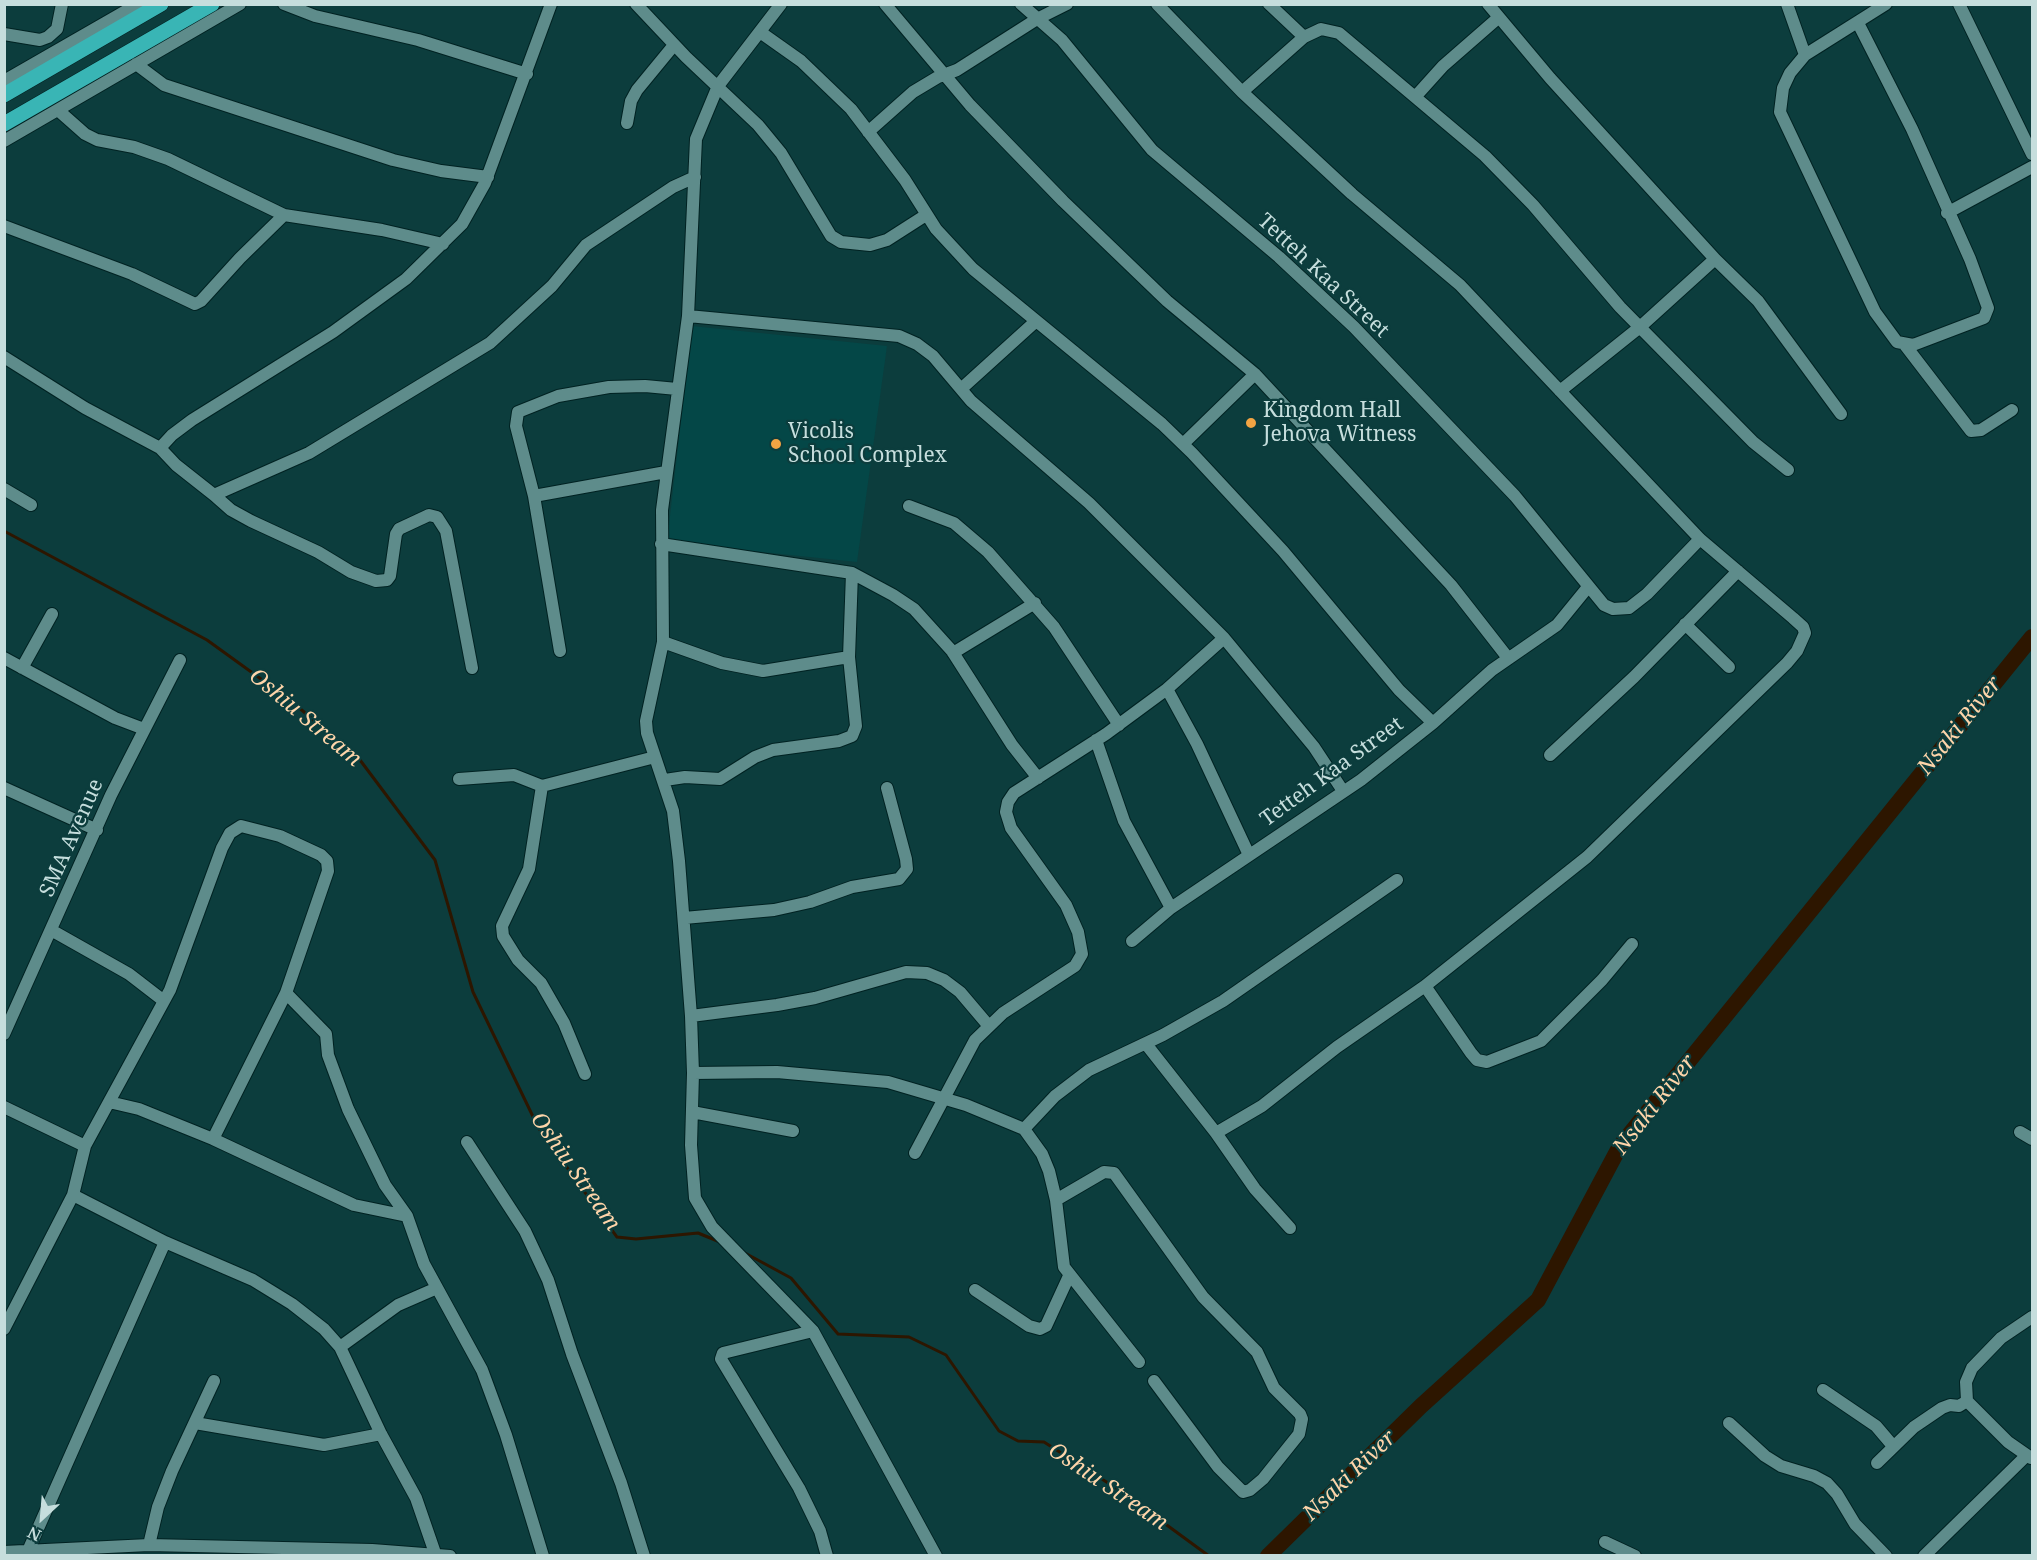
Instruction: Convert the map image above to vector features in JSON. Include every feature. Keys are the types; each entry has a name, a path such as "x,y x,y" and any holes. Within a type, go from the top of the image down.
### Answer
{"main road":[{"path":"4,94 161,4"},
{"path":"4,124 212,4"}],"street":[{"path":"4,34 34,40 48,37 57,29 62,4"},
{"path":"4,81 118,10 138,4"},
{"path":"4,141 240,4"},
{"path":"284,4 315,16 418,40 527,74"},
{"path":"160,448 172,435 192,420 333,332 406,279 462,224 488,177 551,4"},
{"path":"636,4 674,45 758,125 781,153 831,236 841,242 870,245 887,240 926,215"},
{"path":"781,4 718,86 696,139 688,316 666,472 661,544 663,642 646,721 647,733 674,811 691,1016 694,1198 712,1227 813,1331 936,1556"},
{"path":"885,4 1000,137 1135,272 1255,374 1451,585 1508,658"},
{"name":"Tetteh Kaa Street","path":"1021,4 1062,40 1152,150 1279,257 1354,327 1501,481 1604,605 1613,609 1629,608 1647,594 1700,539"},
{"path":"868,132 913,92 957,70 1037,19 1067,4"},
{"path":"1157,4 1242,92 1352,194 1460,285 1700,539 1803,627 1805,633 1797,651 1587,857 1425,986 1337,1047 1262,1106 1216,1134"},
{"path":"1269,4 1304,37"},
{"path":"1488,4 1498,18 1715,259 1758,301 1841,414"},
{"path":"1787,4 1805,55"},
{"path":"1858,23 1912,129 1977,277 1987,313 1984,318 1922,342 1905,345 1897,342 1875,312 1780,112 1783,88 1790,73 1805,55 1887,4"},
{"path":"1959,4 2032,154"},
{"path":"1416,96 1443,66 1498,18"},
{"path":"1242,92 1304,37 1321,29 1339,33 1485,156 1533,205 1640,327 1753,442 1788,470"},
{"path":"760,32 801,61 851,109 905,180 926,215 973,269 1183,444 1284,551 1400,690 1433,723"},
{"path":"627,123 631,101 637,90 674,45"},
{"path":"136,64 164,85 393,160 441,171 488,177"},
{"path":"59,111 85,134 97,140 134,147 168,159 284,215 382,230 443,244"},
{"path":"1947,213 2032,167"},
{"path":"214,495 309,453 490,344 552,286 586,244 674,187 695,177"},
{"path":"4,226 132,274 195,304 201,301 284,215"},
{"path":"1560,392 1640,327 1715,259"},
{"path":"688,316 899,336 918,344 933,356 988,417 1089,503 1224,638 1314,747 1343,790"},
{"path":"961,389 1035,322"},
{"path":"1905,345 1971,431 1981,430 2012,410"},
{"path":"4,357 85,408 160,448 176,465 231,510 376,582 387,580 390,576 396,534 399,530 429,515 437,517 446,531 472,668"},
{"path":"1183,444 1255,374"},
{"path":"560,651 534,496 516,426 518,412 558,396 599,389 645,386 677,389"},
{"path":"534,496 666,472"},
{"path":"4,489 31,506"},
{"path":"909,506 943,517 970,534 1035,603 1054,627 1119,725"},
{"path":"661,544 852,573 914,609 953,653 1012,745 1038,778"},
{"path":"1550,755 1634,677 1738,571"},
{"path":"665,780 685,777 720,779 755,757 773,750 839,741 852,736 856,726 849,657 852,573"},
{"name":"Tetteh Kaa Street","path":"1132,941 1171,908 1286,832 1433,723 1467,690 1565,617 1588,587"},
{"path":"953,653 1035,603"},
{"path":"22,668 52,614"},
{"path":"1685,624 1729,667"},
{"path":"915,1153 975,1040 988,1025 1075,966 1082,954 1078,932 1066,905 1019,840 1006,813 1014,793 1119,725 1167,689 1224,638"},
{"path":"663,642 730,665 763,671 849,657"},
{"path":"4,658 116,718 144,729"},
{"name":"SMA Avenue","path":"6,1029 144,729 180,660"},
{"path":"1167,689 1197,744 1249,855"},
{"path":"1096,740 1124,821 1171,908"},
{"path":"459,779 514,775 542,786 655,757"},
{"path":"542,786 529,869 502,926 503,936 518,960 541,983 564,1023 585,1074"},
{"path":"4,788 97,830"},
{"path":"684,918 774,910 810,902 852,887 899,879 907,869 906,859 886,788"},
{"path":"4,1329 73,1195 86,1146 164,1001 222,848 230,833 241,826 280,836 321,855 327,861 328,871 286,993 213,1139"},
{"path":"1024,1129 1054,1096 1089,1070 1146,1044 1223,1001 1397,880"},
{"path":"51,930 129,975 164,1001"},
{"path":"1425,986 1471,1053 1477,1060 1487,1062 1541,1041 1602,980 1632,944"},
{"path":"691,1016 787,1004 906,972 927,973 944,980 960,992 988,1025"},
{"path":"286,993 326,1034 332,1065 348,1109 385,1185 407,1216 424,1264 482,1370 507,1435 543,1556"},
{"path":"1146,1044 1256,1189 1290,1228"},
{"path":"693,1073 777,1072 888,1082 993,1114 1024,1129 1042,1154 1056,1200 1059,1242 1064,1268 1139,1362"},
{"path":"109,1102 139,1109 213,1139 338,1199 368,1209 407,1216"},
{"path":"4,1107 86,1146"},
{"path":"692,1112 793,1131"},
{"path":"2020,1132 2032,1139"},
{"path":"467,1142 525,1231 548,1280 572,1354 621,1482 644,1556"},
{"path":"1056,1200 1104,1172 1114,1173 1203,1297 1257,1352 1274,1388 1300,1413 1302,1419 1299,1434 1263,1479 1250,1490 1243,1492 1218,1467 1154,1381"},
{"path":"73,1195 165,1242 233,1270 271,1289 324,1329 340,1347 381,1434 416,1498 435,1553"},
{"path":"28,1551 165,1242"},
{"path":"975,1290 1029,1326 1040,1329 1046,1326 1069,1276"},
{"path":"340,1347 398,1305 438,1288"},
{"path":"1924,1556 2029,1457 2008,1442 1967,1401 1966,1382 1972,1368 2001,1338 2032,1317"},
{"path":"813,1331 723,1353 721,1359 799,1488 820,1531 827,1556"},
{"path":"149,1545 158,1507 214,1381"},
{"path":"1823,1390 1876,1426 1893,1446"},
{"path":"1877,1463 1893,1446 1942,1408 1950,1405 1959,1406 1967,1401"},
{"path":"195,1423 324,1445 381,1434"},
{"path":"1729,1423 1765,1456 1781,1466 1814,1476 1827,1484 1838,1494 1855,1524 1886,1556"},
{"path":"1605,1542 1635,1556"},
{"path":"4,1552 149,1545 435,1553 450,1556"}],"shaded area":[{"name":"Vicolis School Complex","path":"692,326 887,346 857,562 667,542"}],"waterway":[{"name":"Oshiu Stream","path":"4,531 207,640 290,700 360,760 435,860 473,992 538,1127 617,1237 636,1239 698,1233 720,1242"},
{"name":"Nsaki River","path":"1268,1556 1421,1406 1538,1300 1620,1146 2032,637"},
{"name":"Oshiu Stream","path":"743,1252 791,1278 838,1334 909,1337 946,1355 999,1431 1018,1441 1044,1442 1119,1490 1209,1556"}],"place":[{"name":"Kingdom Hall Jehova Witness","path":"1251,423"},
{"name":"Vicolis School Complex","path":"776,444"}]}
